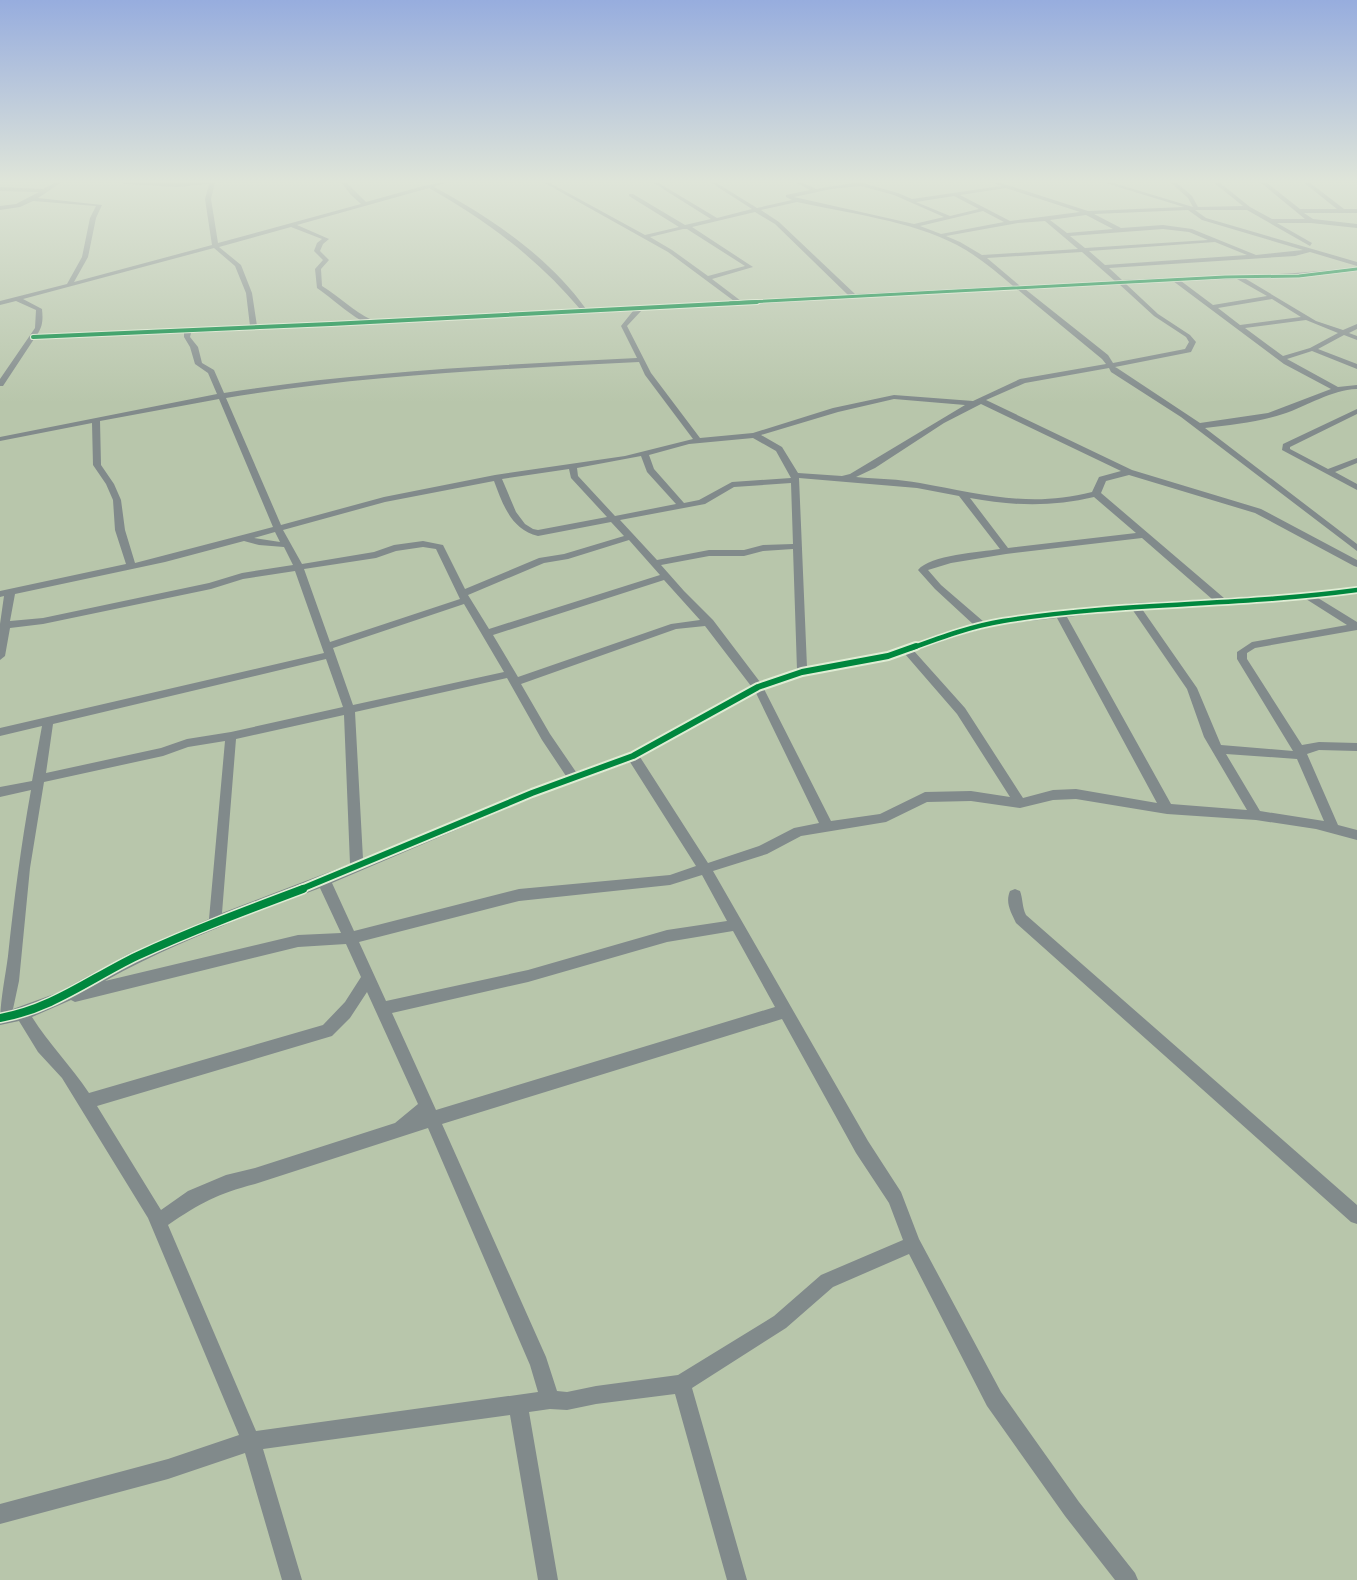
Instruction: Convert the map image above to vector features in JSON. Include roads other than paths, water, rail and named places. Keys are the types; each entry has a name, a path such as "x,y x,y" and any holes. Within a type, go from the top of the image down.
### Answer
{"street":[{"path":"69,285 85,256"},
{"path":"0,303 179,256"},
{"path":"227,256 238,265 249,293 254,329"},
{"path":"322,256 326,260 318,269 319,287 338,299 352,313 371,323"},
{"path":"532,256 566,287 583,309"},
{"path":"676,256 738,301"},
{"path":"707,278 750,267 732,256"},
{"path":"811,256 854,297"},
{"path":"981,257 999,256"},
{"path":"843,479 864,472 915,437 1023,381 1181,352 1192,347 1193,342 1188,336 1155,315 1090,256"},
{"path":"1104,267 1276,256"},
{"path":"1332,256 1357,264"},
{"path":"981,257 1105,357 1111,366 1197,426 1357,548"},
{"path":"33,337 254,329 738,301 854,297 1174,279 1311,275 1357,269"},
{"path":"1238,277 1309,318 1357,338"},
{"path":"1174,279 1282,358 1306,374 1337,389"},
{"path":"1212,307 1274,297"},
{"path":"0,384 38,328 40,312 17,299"},
{"path":"642,307 624,326 648,373 698,441"},
{"path":"1237,327 1309,318"},
{"path":"1282,358 1312,349 1357,326"},
{"path":"188,332 187,337 194,347 199,364 211,372 277,527 299,567 349,709 357,867"},
{"path":"1312,349 1357,367"},
{"path":"0,439 222,397 326,381 418,373 641,360"},
{"path":"0,373 10,371"},
{"path":"1197,426 1251,420 1294,407 1345,386 1357,387"},
{"path":"0,656 5,624 5,593 131,566 384,500 644,453 698,441 754,435 836,410 894,397 979,402 1129,472 1250,508 1357,564"},
{"path":"919,398 954,416"},
{"path":"1357,411 1286,446 1286,450 1357,487"},
{"path":"96,421 97,465 110,484 117,500 120,530 131,566"},
{"path":"754,435 779,448 796,477 802,672"},
{"path":"644,453 650,470 681,505"},
{"path":"1327,472 1357,460"},
{"path":"573,466 574,476 709,622 758,687 826,826"},
{"path":"1096,494 1102,479 1129,472"},
{"path":"497,478 510,508 521,525 534,533 707,501 732,485 796,477 917,485 1026,503 1072,500 1096,494"},
{"path":"962,494 1006,551"},
{"path":"1096,494 1220,600"},
{"path":"982,626 938,587 923,570 932,564 1006,551 1143,535"},
{"path":"240,537 287,545"},
{"path":"0,732 328,651 464,597 542,560 565,557 630,537"},
{"path":"5,624 17,625 43,621 211,586 242,576 376,555 394,548 433,544 444,551 464,597 546,737 573,777"},
{"path":"654,562 709,553 744,553 763,548 798,546"},
{"path":"487,633 666,576"},
{"path":"48,722 24,868 12,981 2,1017 22,1014 62,998 135,957 215,922 324,881 573,777 633,756 758,687 802,672 888,656 957,632 982,626 1060,614 1135,606 1308,596 1357,590"},
{"path":"1308,596 1357,627"},
{"path":"675,626 693,606"},
{"path":"1135,606 1192,688 1216,749 1256,815"},
{"path":"1060,614 1167,809"},
{"path":"0,792 163,752 187,743 513,678 675,626 709,622"},
{"path":"1334,829 1301,754 1242,659 1242,652 1252,645 1357,627"},
{"path":"908,650 961,711 1020,803"},
{"path":"215,922 231,736"},
{"path":"1301,754 1304,749 1319,746 1357,747"},
{"path":"1216,749 1301,754"},
{"path":"633,756 705,869 862,1147 895,1198 913,1244 994,1399 1072,1509 1128,1580"},
{"path":"62,998 298,941 350,938 519,895 670,880 763,850 798,832 882,819 925,797 971,796 1020,803 1053,795 1076,794 1167,809 1256,815 1316,824 1357,835"},
{"path":"324,881 430,1114 539,1364 550,1400"},
{"path":"1015,895 1016,907 1022,919 1357,1216"},
{"path":"381,1009 528,976 667,936 737,926"},
{"path":"85,1101 327,1031 346,1015 357,1000 367,978"},
{"path":"158,1222 194,1197 226,1183 255,1176 400,1129 430,1114 786,1011"},
{"path":"22,1014 43,1047 67,1072 158,1222 251,1442 292,1580"},
{"path":"0,1514 168,1469 251,1442 681,1384 780,1322 827,1281 913,1244"},
{"path":"681,1384 737,1580"},
{"path":"518,1405 548,1580"}]}
